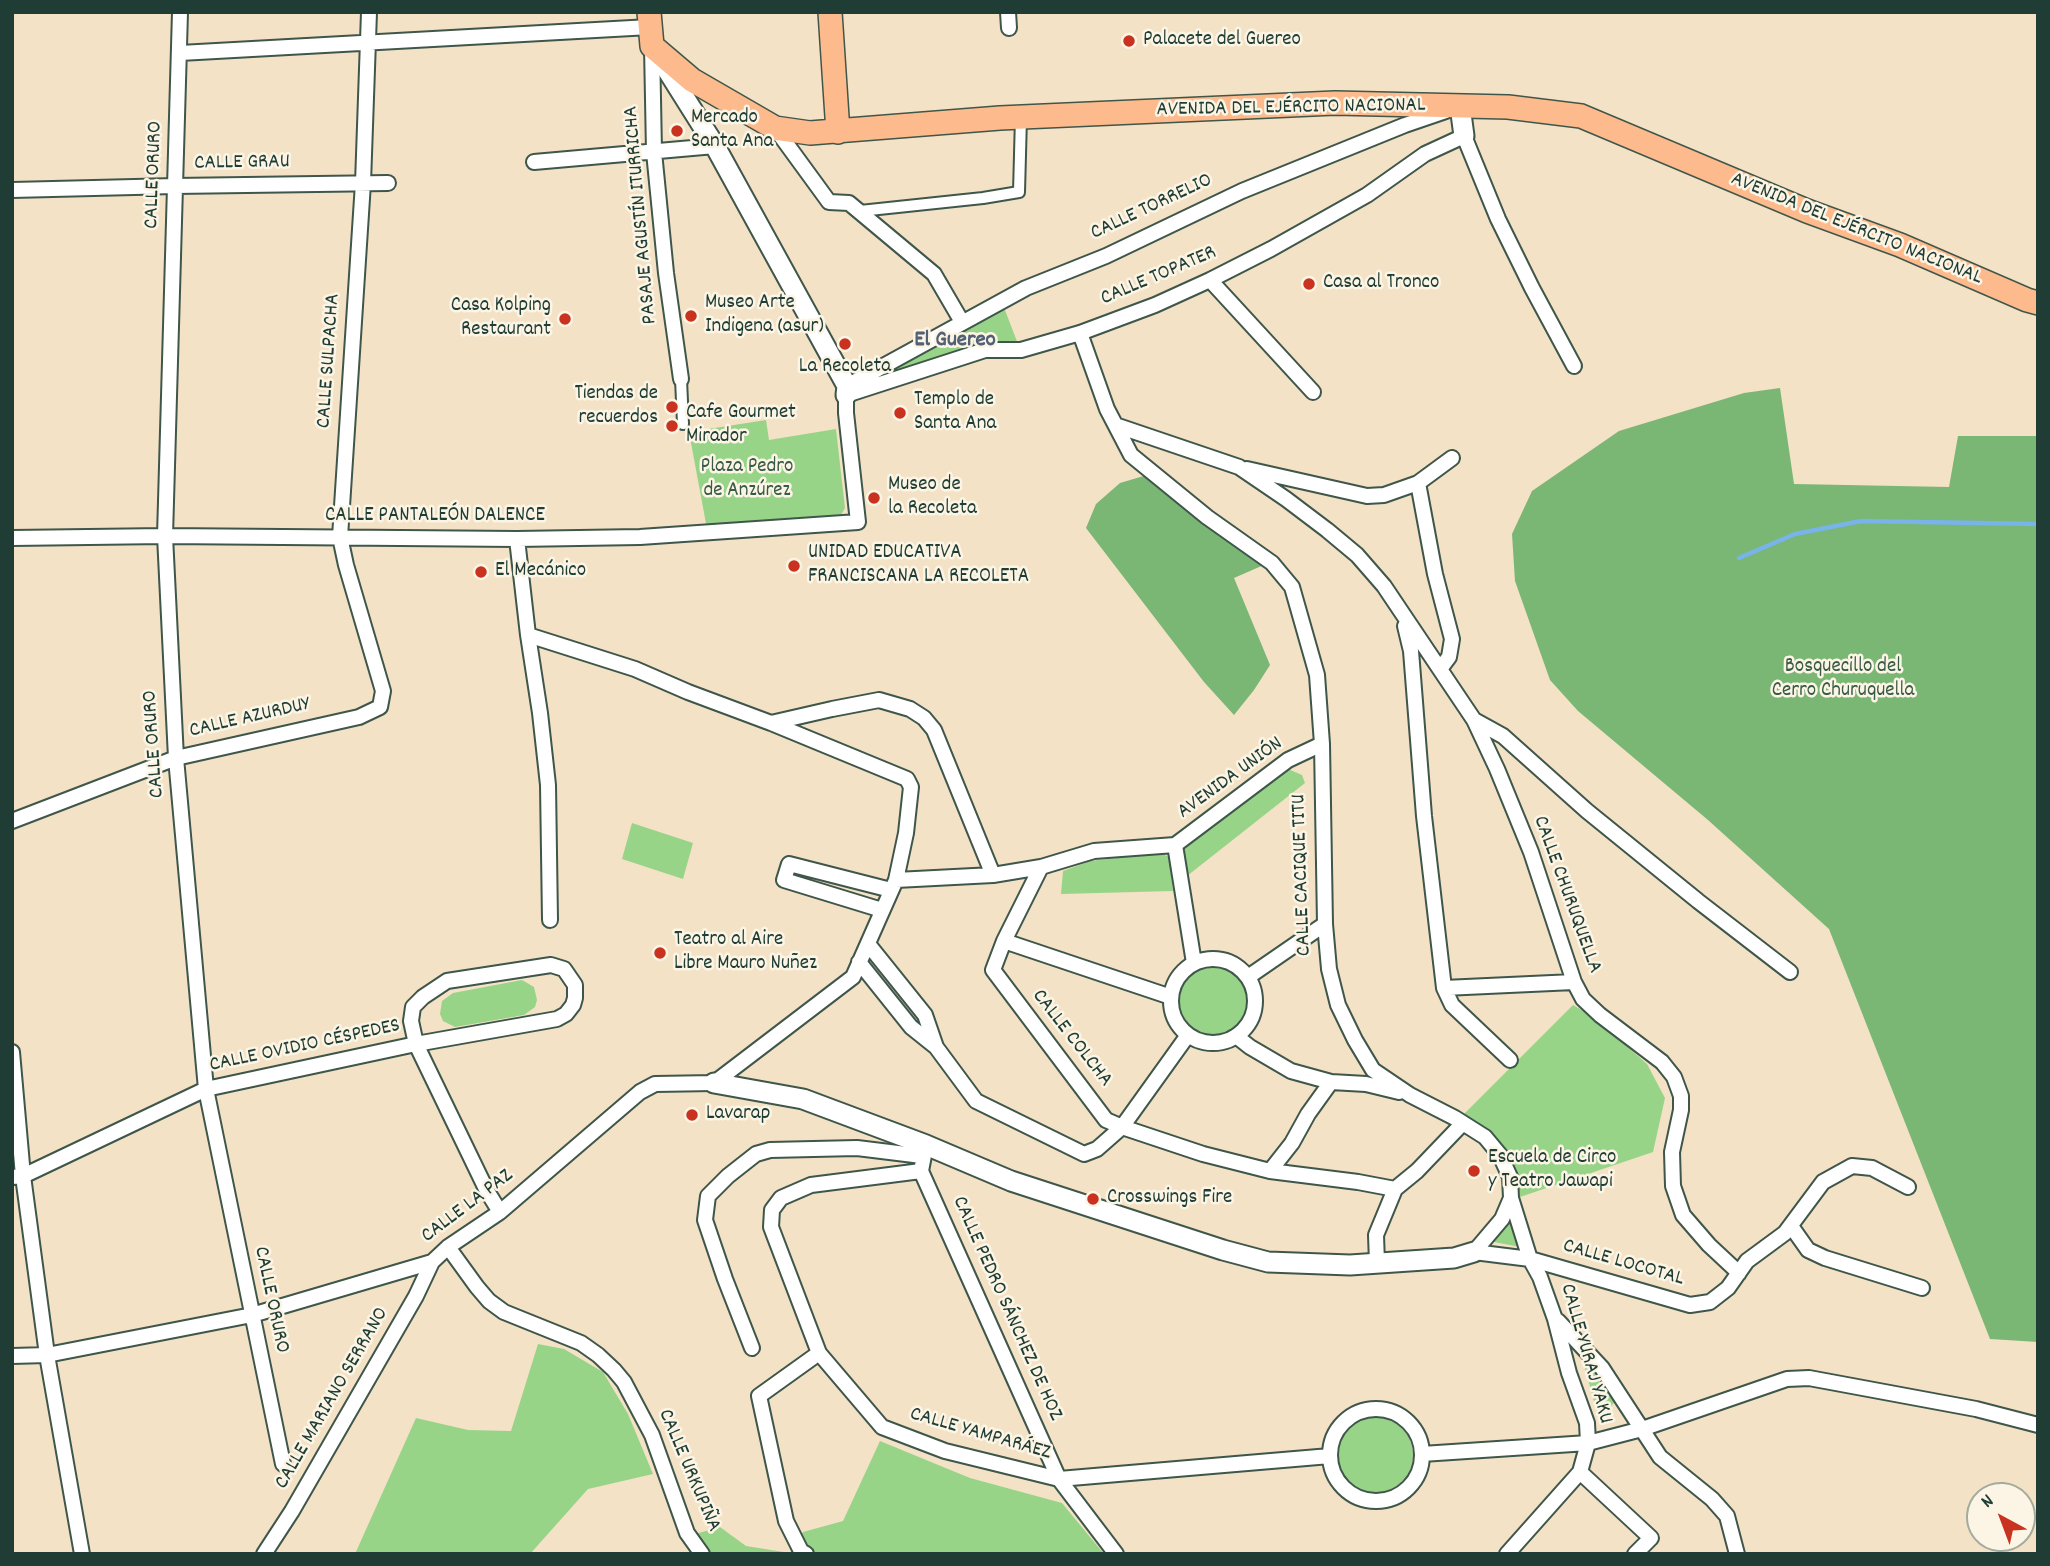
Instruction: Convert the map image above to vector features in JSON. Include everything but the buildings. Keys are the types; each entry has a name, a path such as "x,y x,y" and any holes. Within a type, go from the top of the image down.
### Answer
{"main road":[{"path":"830,12 838,132"},
{"name":"AVENIDA DEL EJÉRCITO NACIONAL","path":"650,29 692,80 775,128 810,133 1021,117 1335,103 1508,107 1581,116 1807,211 2038,303"}],"street":[{"name":"CALLE ORURO","path":"180,12 165,536 176,758 206,1089 283,1464"},
{"name":"CALLE SULPACHA","path":"369,12 363,183 340,537 383,691 380,707"},
{"path":"1008,12 1009,28"},
{"path":"180,53 650,29 847,390"},
{"name":"PASAJE AGUSTÍN ITURRICHA","path":"650,29 654,152 681,379"},
{"path":"1460,106 1464,136 1498,219 1574,366"},
{"name":"CALLE TORRELIO","path":"847,390 962,322 1026,288 1106,256 1241,191 1405,125 1460,106"},
{"path":"860,211 1019,192 1021,117"},
{"path":"775,128 829,202 849,203 934,274 962,322"},
{"name":"CALLE TOPATER","path":"847,390 985,350 1021,351 1080,333 1155,305 1271,249 1367,195 1425,154 1464,136"},
{"path":"534,162 715,146"},
{"name":"CALLE GRAU","path":"12,190 388,183"},
{"path":"1210,280 1312,392"},
{"name":"CALLE CACIQUE TITU","path":"1080,333 1107,409 1131,455 1207,517 1272,563 1292,587 1317,676 1322,744 1325,924 1329,969 1338,1005 1373,1070 1410,1095 1485,1137 1500,1155 1510,1177 1511,1198"},
{"path":"681,379 683,424"},
{"name":"CALLE PANTALEÓN DALENCE","path":"12,538 640,537 858,523 846,413 847,390"},
{"path":"1118,426 1239,467 1367,496 1384,495 1418,483 1452,458"},
{"name":"CALLE CHURUQUELLA","path":"1239,467 1286,499 1357,555 1384,586 1474,720 1531,852 1574,982 1583,999 1662,1062 1674,1077 1681,1096 1681,1110 1672,1152 1674,1186 1683,1215 1709,1245 1739,1273"},
{"path":"1418,483 1435,574 1452,639 1450,657 1440,669"},
{"path":"517,539 548,785 550,920"},
{"path":"1404,618 1411,652 1424,816 1444,988 1452,1006 1510,1059"},
{"path":"528,635 635,669 907,779 911,787 906,833 894,885 853,977 714,1083"},
{"path":"771,723 879,700 910,709 924,718 934,730 993,875"},
{"name":"CALLE AZURDUY","path":"12,821 176,758 359,716 380,707"},
{"path":"1474,720 1503,736 1628,844 1790,972"},
{"name":"AVENIDA UNIÓN","path":"883,910 784,880 789,864 894,885 993,875 1041,867 1094,851 1175,845 1288,760 1322,744"},
{"path":"1175,845 1194,963"},
{"path":"1041,867 1004,941 1171,998"},
{"path":"1248,977 1325,924"},
{"name":"CALLE COLCHA","path":"1004,941 992,970 1106,1120 1203,1154 1270,1171 1358,1181 1395,1189"},
{"path":"868,944 925,1015 936,1047"},
{"path":"1206,959 1230,962 1248,977 1254,989 1253,1015 1237,1036 1212,1043 1199,1041 1178,1025 1172,1012 1171,998 1175,984 1183,972 1194,963 1206,959"},
{"path":"859,962 911,1027 936,1047 976,1101 1084,1154 1097,1149 1122,1127 1188,1035"},
{"name":"CALLE OVIDIO CÉSPEDES","path":"18,1177 206,1089 416,1044 557,1019 566,1014 573,1005 575,985 564,969 551,965 447,981 413,1007 411,1021 416,1044"},
{"path":"1444,988 1574,982"},
{"path":"1237,1036 1250,1047 1291,1071 1331,1082 1366,1084 1410,1095"},
{"path":"416,1044 487,1191 500,1212"},
{"path":"12,1052 18,1177 82,1554"},
{"path":"1270,1171 1292,1143 1308,1114 1331,1082"},
{"path":"714,1083 803,1099 923,1157"},
{"name":"CALLE LA PAZ","path":"12,1356 47,1355 252,1315 432,1262 448,1247 500,1212 640,1092 655,1084 714,1083"},
{"path":"1377,1263 1376,1235 1395,1189 1417,1171 1464,1123"},
{"path":"752,1348 705,1220 708,1196 756,1154 770,1150 857,1148 923,1157 1010,1181 1268,1262 1350,1265 1454,1258 1474,1252 1502,1219 1511,1198"},
{"path":"806,1554 801,1550 786,1521 759,1396 819,1353 771,1227 772,1210 781,1198 811,1185 923,1157"},
{"name":"CALLE PEDRO SÁNCHEZ DE HOZ","path":"923,1157 1059,1479 1116,1554"},
{"name":"CALLE LOCOTAL","path":"1474,1252 1530,1259 1690,1305 1710,1302 1728,1288 1747,1261 1785,1233 1823,1182 1852,1166 1872,1168 1908,1187"},
{"name":"CALLE YURAJ YAKU","path":"1511,1198 1530,1259 1540,1277 1555,1318 1569,1373 1587,1423 1588,1443"},
{"path":"1791,1226 1808,1250 1825,1258 1922,1288"},
{"name":"CALLE URKUPIÑA","path":"448,1247 489,1301 504,1312 580,1343 598,1354 624,1382 652,1436 687,1533 702,1554"},
{"name":"CALLE MARIANO SERRANO","path":"264,1554 292,1511 403,1320 432,1262"},
{"path":"1555,1318 1602,1368 1660,1457 1712,1499 1727,1516 1737,1554"},
{"name":"CALLE YAMPARÁEZ","path":"819,1353 882,1427 945,1451 1059,1479 1330,1456"},
{"path":"1422,1454 1588,1443 1642,1429 1787,1379 1809,1378 1976,1409 2038,1425"},
{"path":"1375,1409 1393,1412 1408,1422 1418,1437 1422,1454 1418,1472 1409,1487 1394,1497 1376,1501 1359,1498 1344,1488 1334,1474 1330,1456 1333,1438 1343,1423 1358,1413 1375,1409"},
{"path":"1507,1554 1580,1472 1588,1443"},
{"path":"1580,1472 1651,1538 1635,1554"}],"green space":[{"path":"1003,305 1018,344 986,343 873,379"},
{"name":"Bosquecillo del Cerro Churuquella","path":"1780,388 1794,484 1949,487 1958,436 2038,436 2038,1342 1990,1339 1829,929 1708,820 1578,711 1550,680 1515,581 1512,534 1532,491 1619,431 1744,393"},
{"name":"Plaza Pedro de Anzúrez","path":"766,420 769,440 836,429 845,508 841,515 748,528 707,529 689,432"},
{"path":"1147,475 1221,536 1266,564 1234,578 1270,665 1234,715 1204,682 1086,528 1096,504 1120,483"},
{"path":"1288,769 1302,775 1305,783 1187,876 1183,848"},
{"path":"632,823 693,843 683,879 622,859"},
{"path":"1161,853 1169,857 1173,891 1061,894 1063,871 1090,861"},
{"path":"1215,963 1235,969 1245,979 1251,999 1245,1019 1235,1029 1215,1035 1195,1029 1185,1019 1179,999 1185,979 1195,969"},
{"path":"522,980 534,987 537,1000 535,1007 524,1015 455,1027 443,1021 440,1014 442,1001 453,993"},
{"path":"1573,1005 1594,1017 1647,1064 1665,1098 1653,1152 1520,1197 1509,1153 1490,1134 1462,1116"},
{"path":"1511,1215 1520,1247 1494,1242"},
{"path":"538,1344 564,1349 603,1372 628,1414 653,1474 588,1489 530,1554 355,1554 416,1418 468,1430 511,1431"},
{"path":"1584,1365 1603,1379 1611,1389 1615,1402 1606,1411 1597,1412"},
{"path":"1375,1417 1389,1420 1402,1428 1410,1441 1413,1455 1410,1469 1402,1482 1389,1490 1375,1493 1361,1490 1348,1482 1340,1469 1337,1455 1340,1441 1348,1428 1361,1420"},
{"path":"880,1441 970,1478 1062,1503 1104,1554 711,1554 695,1534 720,1527 746,1546 790,1553 803,1532 843,1521"}],"waterway":[{"path":"1739,558 1795,534 1861,521 2038,524"}],"place":[{"name":"Palacete del Guereo","path":"1129,41"},
{"name":"Mercado Santa Ana","path":"677,131"},
{"name":"Casa al Tronco","path":"1309,284"},
{"name":"Museo Arte Indigena (asur)","path":"691,316"},
{"name":"Casa Kolping Restaurant","path":"565,319"},
{"name":"La Recoleta","path":"845,344"},
{"name":"Tiendas de recuerdos","path":"672,407"},
{"name":"Templo de Santa Ana","path":"900,413"},
{"name":"Cafe Gourmet Mirador","path":"672,426"},
{"name":"Museo de la Recoleta","path":"874,498"},
{"name":"UNIDAD EDUCATIVA FRANCISCANA LA RECOLETA","path":"794,566"},
{"name":"El Mecánico","path":"481,572"},
{"name":"Teatro al Aire Libre Mauro Nuñez","path":"660,953"},
{"name":"Lavarap","path":"692,1115"},
{"name":"Escuela de Circo y Teatro Jawapi","path":"1474,1171"},
{"name":"Crosswings Fire","path":"1093,1199"}],"district":[{"name":"El Guereo","path":"955,342"}]}
